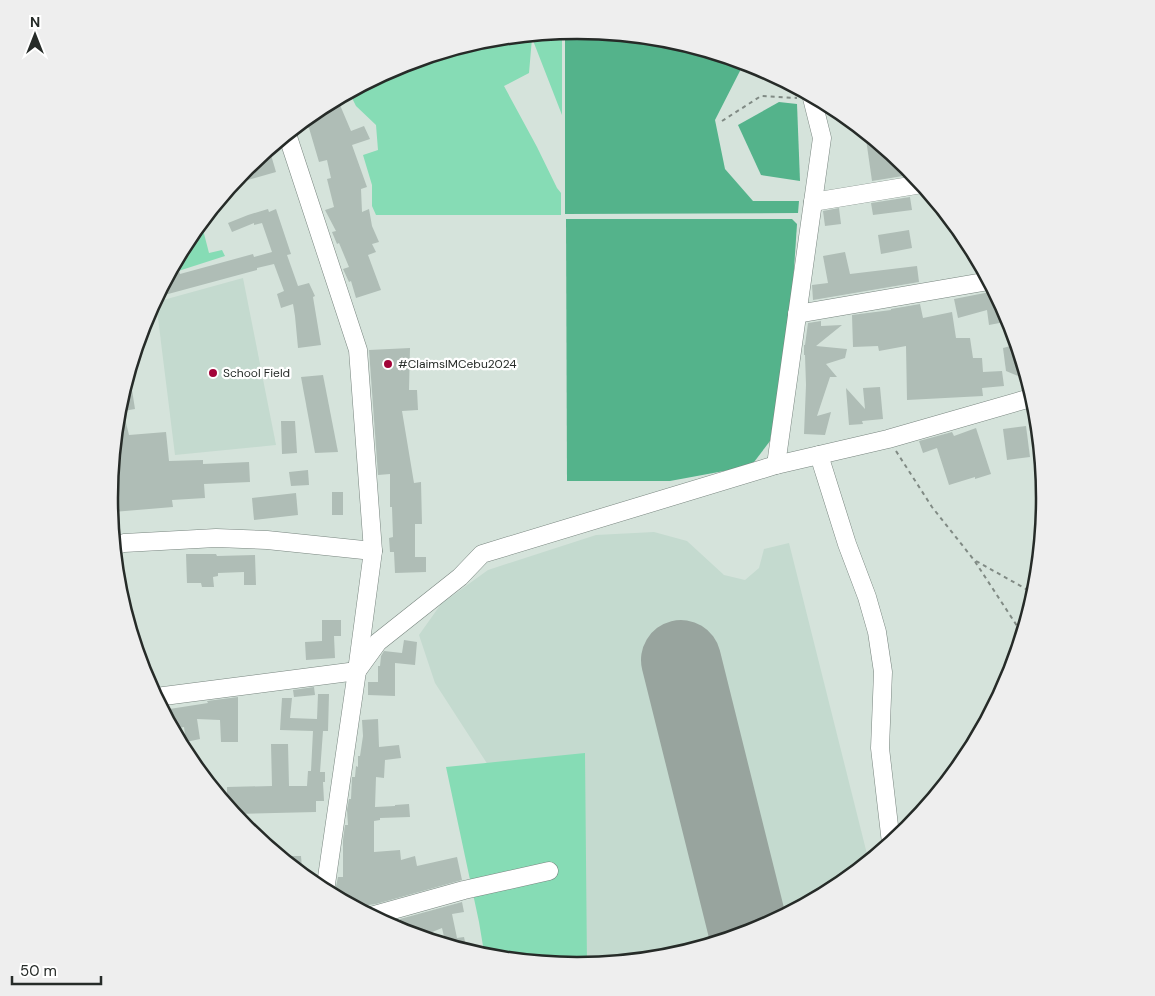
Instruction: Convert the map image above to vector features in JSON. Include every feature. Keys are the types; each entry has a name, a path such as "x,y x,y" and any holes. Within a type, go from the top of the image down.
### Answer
{"street":[{"path":"776,465 822,138 813,104"},
{"path":"289,141 358,350 373,551 326,883"},
{"path":"813,202 914,185"},
{"path":"797,314 982,282"},
{"path":"164,696 357,671 378,642 460,577 482,554 776,465 888,439 1026,399"},
{"path":"820,455 847,544 867,597 876,632 883,672 880,748 890,834"},
{"path":"121,545 216,538 267,540 373,551"},
{"path":"381,913 464,890 549,871"}],"path":[{"path":"722,121 761,96 801,97"},
{"path":"888,439 932,507 974,560 1018,627"},
{"path":"974,560 1028,590"}],"shaded area":[{"name":"School Field","path":"243,278 276,445 175,455 157,313 164,300"},
{"path":"654,532 687,541 724,575 745,580 759,568 764,549 789,543 867,854 833,880 807,896 781,910 725,933 696,942 637,953 573,957 499,782 435,683 419,635 441,604 488,570 596,535"}],"green space":[{"path":"565,39 608,40 667,48 696,54 741,69 715,120 725,169 753,201 799,201 798,213 565,214"},
{"path":"562,40 562,115 533,41"},
{"path":"532,42 529,73 504,86 561,193 561,215 376,215 372,206 372,185 363,155 378,150 376,125 356,106 352,98 374,86 430,63 459,54"},
{"path":"779,102 797,104 800,181 761,175 738,125"},
{"path":"566,219 792,219 797,224 791,315 770,441 751,466 670,481 567,481"},
{"path":"204,232 209,253 222,250 225,256 178,271"},
{"path":"585,753 587,957 547,956 483,947 446,767"}],"building":[{"path":"340,105 351,131 364,126 370,139 352,145 367,187 361,189 362,212 369,209 372,226 379,242 372,244 376,252 368,255 381,290 356,298 351,281 349,282 343,269 349,267 339,243 337,244 332,232 336,231 325,210 334,207 327,179 331,178 327,160 319,162 309,128 307,128"},
{"path":"866,142 905,176 872,181"},
{"path":"271,156 276,172 246,180"},
{"path":"910,197 912,210 873,215 871,203"},
{"path":"839,208 841,224 825,226 823,211"},
{"path":"268,209 269,212 276,209 291,254 287,255 298,286 309,283 315,296 313,297 321,345 298,348 293,304 281,308 277,294 284,291 274,264 166,294 179,270 180,274 253,254 254,257 272,252 262,223 254,225 254,223 232,232 228,223"},
{"path":"909,230 912,248 881,254 878,235"},
{"path":"845,252 850,274 917,266 919,282 813,300 812,285 828,283 823,256"},
{"path":"988,292 1002,322 989,325 987,310 958,318 954,299"},
{"path":"920,304 923,318 952,312 956,338 970,338 973,358 982,358 983,372 1002,371 1004,386 982,388 983,396 907,400 906,346 879,351 878,346 853,347 852,315"},
{"path":"821,321 821,326 842,325 816,346 847,349 845,358 826,364 837,377 830,377 817,416 831,412 825,435 804,434 806,385 804,345 808,323"},
{"path":"1011,346 1020,377 1006,371 1003,348"},
{"path":"410,348 409,390 417,390 418,410 402,411 414,483 421,482 422,524 415,524 415,557 426,557 426,572 395,573 394,552 390,552 389,538 393,537 392,507 390,507 390,474 378,475 369,350"},
{"path":"323,375 338,452 315,453 301,377"},
{"path":"880,387 883,419 862,421 863,424 849,425 846,388 865,409 863,388"},
{"path":"131,390 135,409 127,410 127,408"},
{"path":"125,419 129,435 166,432 169,461 203,460 203,464 249,462 250,482 204,484 205,498 172,500 173,507 118,512 119,468"},
{"path":"281,421 295,421 297,453 282,454"},
{"path":"1026,426 1030,457 1007,460 1003,429"},
{"path":"976,428 991,474 949,485 937,448 923,453 919,441 952,432 954,436"},
{"path":"308,470 309,485 291,486 289,472"},
{"path":"332,492 343,492 343,515 332,515"},
{"path":"296,493 298,515 254,520 252,498"},
{"path":"186,554 216,554 217,556 255,555 256,585 244,585 244,572 218,573 218,576 213,577 214,587 202,587 201,583 187,583"},
{"path":"322,620 341,620 341,636 334,636 335,658 306,660 305,642 322,641"},
{"path":"404,640 417,642 415,665 395,663 395,696 368,695 368,682 378,682 378,666 380,666 381,656 384,651 402,653"},
{"path":"314,687 315,695 294,697 293,690"},
{"path":"318,694 329,694 328,731 323,731 320,772 325,772 325,782 323,782 324,801 316,801 316,812 244,814 227,795 227,787 272,786 271,744 288,744 289,786 307,786 308,771 311,771 313,731 280,730 282,698 292,698 290,718 317,719"},
{"path":"238,697 238,742 221,742 220,720 197,719 200,739 189,741 185,736 184,727 180,728 170,709 208,703 207,701"},
{"path":"378,719 379,747 399,745 401,758 385,760 384,778 376,777 375,807 409,804 410,817 380,818 380,820 374,821 374,852 400,850 401,860 415,856 417,866 457,857 462,880 366,905 336,888 338,877 343,877 343,840 345,825 348,825 347,810 349,799 351,799 352,777 355,777 356,766 358,767 358,756 360,756 363,736 362,720"},
{"path":"291,856 301,856 302,865"},
{"path":"462,902 464,912 452,914 457,938 464,937 465,943 444,937 442,928 430,933 400,921 400,919"}],"runway":[{"path":"681,660 747,924"}],"place":[{"name":"#ClaimsIMCebu2024","path":"388,364"},
{"name":"School Field","path":"213,373"}]}
